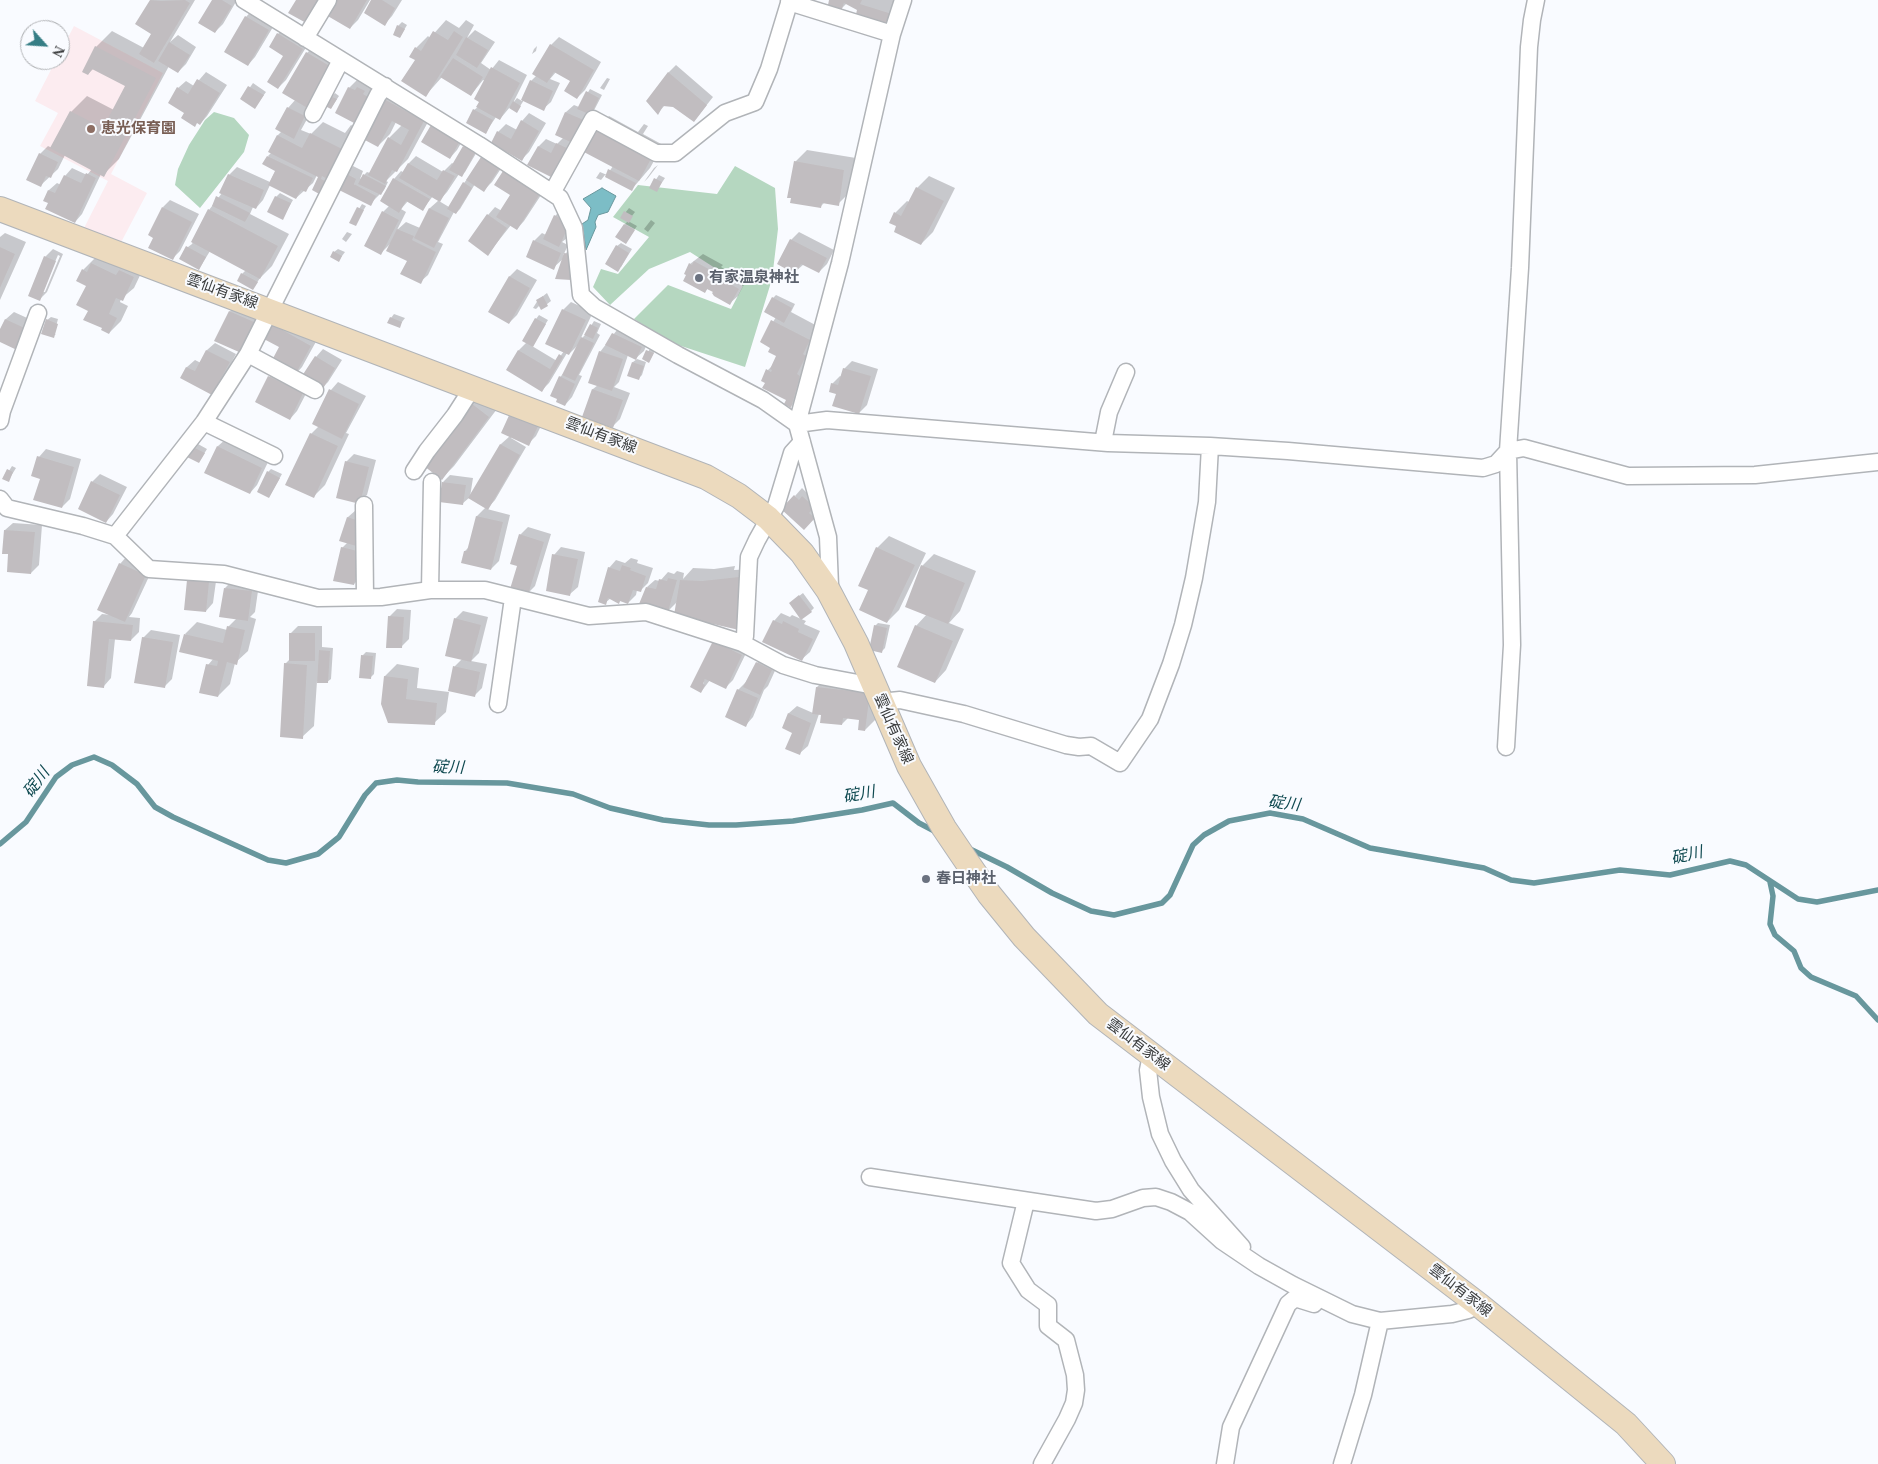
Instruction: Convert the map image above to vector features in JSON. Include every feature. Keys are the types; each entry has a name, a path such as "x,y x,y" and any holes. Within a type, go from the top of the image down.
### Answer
{"main road":[{"name":"雲仙有家線","path":"0,209 706,477 739,496 768,518 802,553 828,590 843,616 909,766 944,828 989,894 1024,937 1098,1014 1479,1305 1626,1424 1663,1464"}],"street":[{"path":"244,0 480,145 560,198 574,228 581,295 594,307 678,355 763,400 797,424 826,420 1103,442 1210,446 1484,468 1496,464 1508,451 1524,448 1628,476 1755,475 1878,462"},
{"path":"305,38 328,0"},
{"path":"828,590 830,586 828,537 797,424 840,263 892,34 903,0"},
{"path":"1506,747 1512,645 1508,451 1520,268 1529,47 1536,0"},
{"path":"552,193 593,119 656,153 675,153 725,113 755,102 769,69 789,1 892,34"},
{"path":"313,114 341,60"},
{"path":"115,536 204,422 248,354 378,95 385,86"},
{"path":"0,421 38,313"},
{"path":"248,354 315,390"},
{"path":"1103,442 1108,412 1126,372"},
{"path":"414,471 455,415 472,387"},
{"path":"204,422 274,456"},
{"path":"742,643 745,636 749,557 776,506 792,453 802,442"},
{"path":"2,507 83,526 115,536 149,569 224,574 318,598 364,597 430,590 485,590 588,616 646,612 742,643 783,665 877,694 964,714 1066,745 1091,746 1120,763 1150,719 1171,664 1183,625 1194,578 1207,502 1210,446"},
{"path":"430,590 432,482"},
{"path":"364,505 364,597"},
{"path":"498,704 513,598"},
{"path":"1151,1055 1148,1070 1151,1096 1160,1134 1172,1161 1191,1190 1259,1266"},
{"path":"870,1177 1096,1211 1112,1209 1143,1198 1156,1197 1190,1212 1222,1241 1259,1266 1293,1286 1352,1314 1380,1321 1452,1314 1479,1305"},
{"path":"1026,1200 1012,1263 1028,1290 1048,1305 1048,1326 1066,1340 1075,1375 1076,1390 1074,1403 1067,1419 1042,1464"},
{"path":"1226,1464 1231,1427 1288,1304 1294,1299 1298,1299 1324,1308 1330,1304"},
{"path":"1342,1464 1363,1395 1380,1321"}],"shaded area":[{"name":"恵光保育園","path":"74,26 163,73 111,174 147,193 117,250 82,232 108,181 40,146 58,113 35,101 51,70 70,70 70,34"}],"green space":[{"path":"214,112 234,118 249,135 244,152 200,208 175,185 178,169 189,145 205,120"},
{"path":"735,166 775,188 778,229 772,279 745,367 672,343 634,319 668,285 731,309 743,286 690,252 649,269 610,305 593,287 601,269 618,274 649,237 613,217 638,185 717,194"}],"water":[{"path":"602,188 616,196 608,212 598,215 595,222 596,227 586,250 582,224 588,220 591,208 583,199"}],"building":[{"path":"150,0 185,0 190,3 154,63 139,54 151,34 135,24"},
{"path":"212,0 222,0 232,6 215,33 198,23"},
{"path":"296,0 323,0 308,24 288,13"},
{"path":"335,0 367,0 350,29 326,15"},
{"path":"371,0 382,0 395,8 385,26 364,13"},
{"path":"829,0 862,0 860,4 892,14 888,28 855,18 857,10 844,3 841,11 828,5"},
{"path":"245,16 269,30 248,66 224,52"},
{"path":"397,25 405,29 400,38 393,35"},
{"path":"433,31 448,40 454,31 463,37 426,97 401,81 415,60 409,57 415,47 421,51"},
{"path":"277,33 303,49 278,89 267,82 283,56 269,47"},
{"path":"466,37 488,50 477,68 456,55"},
{"path":"169,42 190,55 178,73 158,61"},
{"path":"550,44 594,70 577,99 564,91 570,81 554,72 547,83 532,74"},
{"path":"95,46 156,78 104,177 50,148 70,111 103,128 125,86 92,69 88,75 82,72"},
{"path":"306,52 333,68 309,109 282,93"},
{"path":"453,58 483,77 471,96 440,77"},
{"path":"491,67 520,83 500,120 476,107 479,102 474,99"},
{"path":"668,72 707,105 694,122 673,107 663,106 658,115 646,101"},
{"path":"197,79 220,93 200,125 197,123 195,127 181,118 184,113 168,103 177,87 188,94"},
{"path":"530,80 553,91 544,111 521,100"},
{"path":"248,86 264,95 255,109 240,99"},
{"path":"348,87 355,90 357,87 365,91 363,94 370,98 356,124 335,113"},
{"path":"586,91 599,98 591,115 577,109"},
{"path":"330,96 337,99 331,109 325,106"},
{"path":"384,99 424,121 397,172 392,170 385,184 368,175 388,137 401,145 409,130 392,121 378,147 363,139"},
{"path":"513,101 521,106 517,113 509,108"},
{"path":"287,107 305,116 294,139 275,129"},
{"path":"473,109 493,120 486,134 466,123"},
{"path":"565,112 586,121 575,144 555,135"},
{"path":"521,120 539,131 522,161 491,143 497,131 511,139"},
{"path":"431,125 460,141 450,159 421,142"},
{"path":"596,127 652,157 639,181 582,151"},
{"path":"310,133 342,149 327,179 322,176 321,179 327,182 321,195 312,190 318,177 268,152 277,135 302,148"},
{"path":"556,143 571,150 555,179 527,165 538,146 551,153"},
{"path":"463,146 475,153 462,177 449,170"},
{"path":"39,153 58,162 51,178 46,176 41,187 26,180"},
{"path":"267,156 313,178 306,192 301,190 296,199 268,185 275,171 262,164"},
{"path":"481,157 499,169 484,192 466,180"},
{"path":"794,161 844,170 839,206 822,203 821,208 790,203 791,198 787,198"},
{"path":"408,163 437,180 443,170 455,176 440,202 399,178"},
{"path":"608,169 636,183 632,191 605,177"},
{"path":"503,171 540,194 517,230 496,217 510,195 494,185"},
{"path":"86,173 96,178 75,223 45,209 48,203 43,201 48,190 55,193 64,175 81,183"},
{"path":"345,173 356,179 354,184 376,196 371,206 337,189"},
{"path":"228,174 264,190 256,209 219,193"},
{"path":"363,174 386,186 381,195 358,184"},
{"path":"393,178 430,199 423,211 406,201 399,213 380,201"},
{"path":"654,178 662,182 657,192 649,188"},
{"path":"463,182 472,188 456,214 447,209"},
{"path":"916,187 944,201 921,245 894,232 896,226 889,223 894,212 901,216"},
{"path":"216,196 250,213 245,222 212,206"},
{"path":"275,196 291,203 283,220 267,212"},
{"path":"162,207 192,222 173,260 148,248 153,238 148,235"},
{"path":"357,207 364,210 356,226 349,223"},
{"path":"429,208 449,218 434,248 414,238"},
{"path":"208,209 278,246 260,279 191,242"},
{"path":"382,211 399,220 381,255 364,246"},
{"path":"624,211 633,216 629,223 620,218"},
{"path":"487,214 507,228 488,256 468,241"},
{"path":"554,215 570,223 559,247 543,239"},
{"path":"624,224 635,230 626,244 615,237"},
{"path":"397,229 414,236 412,240 436,252 421,284 400,274 407,261 386,251"},
{"path":"790,239 827,258 819,273 801,264 795,274 777,264"},
{"path":"533,240 561,253 554,270 526,257"},
{"path":"616,245 629,253 618,272 605,264"},
{"path":"186,246 206,257 199,270 179,259"},
{"path":"0,247 15,254 0,288"},
{"path":"333,251 342,256 339,262 330,257"},
{"path":"564,253 574,255 571,280 555,279"},
{"path":"44,256 56,261 40,301 28,296"},
{"path":"694,261 739,289 730,305 714,296 713,292 707,289 705,293 683,281 689,263 692,265"},
{"path":"91,263 116,275 119,270 134,277 123,301 116,298 109,314 117,318 109,334 101,330 102,328 83,320 88,311 76,305 86,286 76,281 82,269 87,272"},
{"path":"241,273 258,282 253,290 237,281"},
{"path":"509,276 530,288 509,324 488,312"},
{"path":"543,296 548,306 541,310 536,300"},
{"path":"772,297 792,308 784,323 764,312"},
{"path":"562,309 586,320 569,355 545,344"},
{"path":"229,311 254,322 239,352 214,341"},
{"path":"390,317 402,322 400,328 387,323"},
{"path":"535,318 546,324 533,347 522,341"},
{"path":"5,319 29,330 19,351 0,342 0,329"},
{"path":"46,319 58,324 54,338 41,334"},
{"path":"771,320 810,340 803,354 806,356 797,374 800,376 791,408 784,404 786,400 762,388 765,383 761,381 766,369 771,372 772,370 770,369 776,356 768,352 770,348 760,342"},
{"path":"270,323 311,346 294,377 270,364 279,347 262,338"},
{"path":"590,324 598,328 593,339 584,335"},
{"path":"612,333 642,347 636,360 605,345"},
{"path":"581,337 594,343 575,381 562,375"},
{"path":"206,350 230,362 212,395 180,378 186,367 195,371"},
{"path":"518,350 550,369 559,354 563,357 542,392 506,370"},
{"path":"646,350 654,353 649,363 642,359"},
{"path":"599,351 623,359 612,391 588,383"},
{"path":"315,356 335,368 321,392 300,379"},
{"path":"632,362 644,366 639,380 627,376"},
{"path":"843,368 871,376 859,414 832,406 836,394 829,392 831,383 838,385"},
{"path":"268,376 303,393 290,420 255,402"},
{"path":"559,376 575,384 565,406 556,402 557,399 550,396"},
{"path":"329,389 359,404 342,439 312,424"},
{"path":"592,389 623,400 613,428 582,417"},
{"path":"471,403 489,417 442,480 424,466"},
{"path":"511,411 539,424 529,446 501,433"},
{"path":"310,433 338,446 314,498 285,485"},
{"path":"500,444 520,455 488,510 468,498"},
{"path":"217,446 262,468 250,494 204,473"},
{"path":"193,447 205,453 199,463 187,457"},
{"path":"37,456 74,467 62,508 33,500 40,479 31,476"},
{"path":"345,461 369,467 360,504 336,498"},
{"path":"7,469 13,472 9,482 2,479"},
{"path":"267,471 280,478 269,498 257,492"},
{"path":"91,481 120,495 106,523 78,509"},
{"path":"442,482 466,485 463,505 439,502"},
{"path":"794,495 799,500 802,496 812,505 810,508 812,510 809,513 815,518 804,530 781,509"},
{"path":"476,516 503,522 491,570 461,563 464,551 467,551"},
{"path":"347,517 363,522 356,546 339,541"},
{"path":"4,530 35,532 31,574 7,572 8,554 2,554"},
{"path":"519,534 544,542 528,595 510,589 517,566 510,564"},
{"path":"341,547 362,552 354,585 333,581"},
{"path":"876,547 915,565 887,623 859,610 868,590 858,586"},
{"path":"552,554 578,559 570,596 546,591"},
{"path":"119,563 146,575 125,622 97,610"},
{"path":"622,565 646,576 641,592 633,590 628,604 620,601 619,604 608,598 606,605 598,602 608,567 620,571"},
{"path":"921,565 965,583 948,624 905,607"},
{"path":"748,576 739,630 674,615 680,580 702,581"},
{"path":"668,578 677,580 668,612 639,604 646,587 656,589 659,579 667,581"},
{"path":"187,580 209,582 206,612 184,610"},
{"path":"224,588 252,591 248,621 219,617"},
{"path":"799,595 812,612 801,620 789,603"},
{"path":"388,616 404,617 402,648 386,648"},
{"path":"454,618 481,625 471,662 445,656"},
{"path":"773,620 782,624 783,621 799,629 798,632 813,639 802,661 762,642"},
{"path":"93,621 133,625 131,641 109,639 104,688 87,686"},
{"path":"874,625 887,628 882,653 869,650"},
{"path":"915,625 953,641 935,683 897,667"},
{"path":"227,626 245,630 237,665 227,662 218,697 199,693 206,664 217,666 218,661 179,652 184,634 223,643"},
{"path":"289,633 315,633 315,661 289,661"},
{"path":"142,637 173,642 165,688 134,683"},
{"path":"713,641 742,655 726,689 705,679 703,684 705,685 701,693 690,687"},
{"path":"319,650 330,651 328,683 317,683"},
{"path":"361,655 373,656 371,679 359,678"},
{"path":"756,662 772,670 760,695 743,687"},
{"path":"284,663 307,665 303,739 280,737"},
{"path":"453,666 480,672 475,697 448,691"},
{"path":"384,676 408,679 406,699 437,703 435,725 388,723 381,704"},
{"path":"816,687 870,693 865,731 858,730 859,720 843,718 842,725 820,723 821,715 812,714"},
{"path":"737,689 758,698 746,727 725,717"},
{"path":"788,713 811,723 800,755 785,749 792,733 782,728"}],"waterway":[{"name":"碇川","path":"0,844 26,822 56,777 72,765 94,757 112,765 137,784 155,807 173,817 268,860 286,863 318,854 339,837 365,795 376,783 397,780 507,783 573,794 610,808 663,820 709,825 793,821 893,803 919,823 938,833"},
{"name":"碇川","path":"968,848 1007,867 1052,893 1091,911 1114,915 1162,903 1170,895 1193,845 1204,835 1229,821 1270,813 1303,819 1370,848 1484,868 1511,880 1534,883 1620,870 1670,875 1730,861 1746,865 1798,899 1817,902 1878,890"},
{"path":"1770,882 1773,896 1770,924 1775,935 1794,951 1801,968 1811,977 1856,996 1878,1020"}],"place":[{"name":"恵光保育園","path":"91,129"},
{"name":"有家温泉神社","path":"699,278"},
{"name":"春日神社","path":"926,879"}]}
